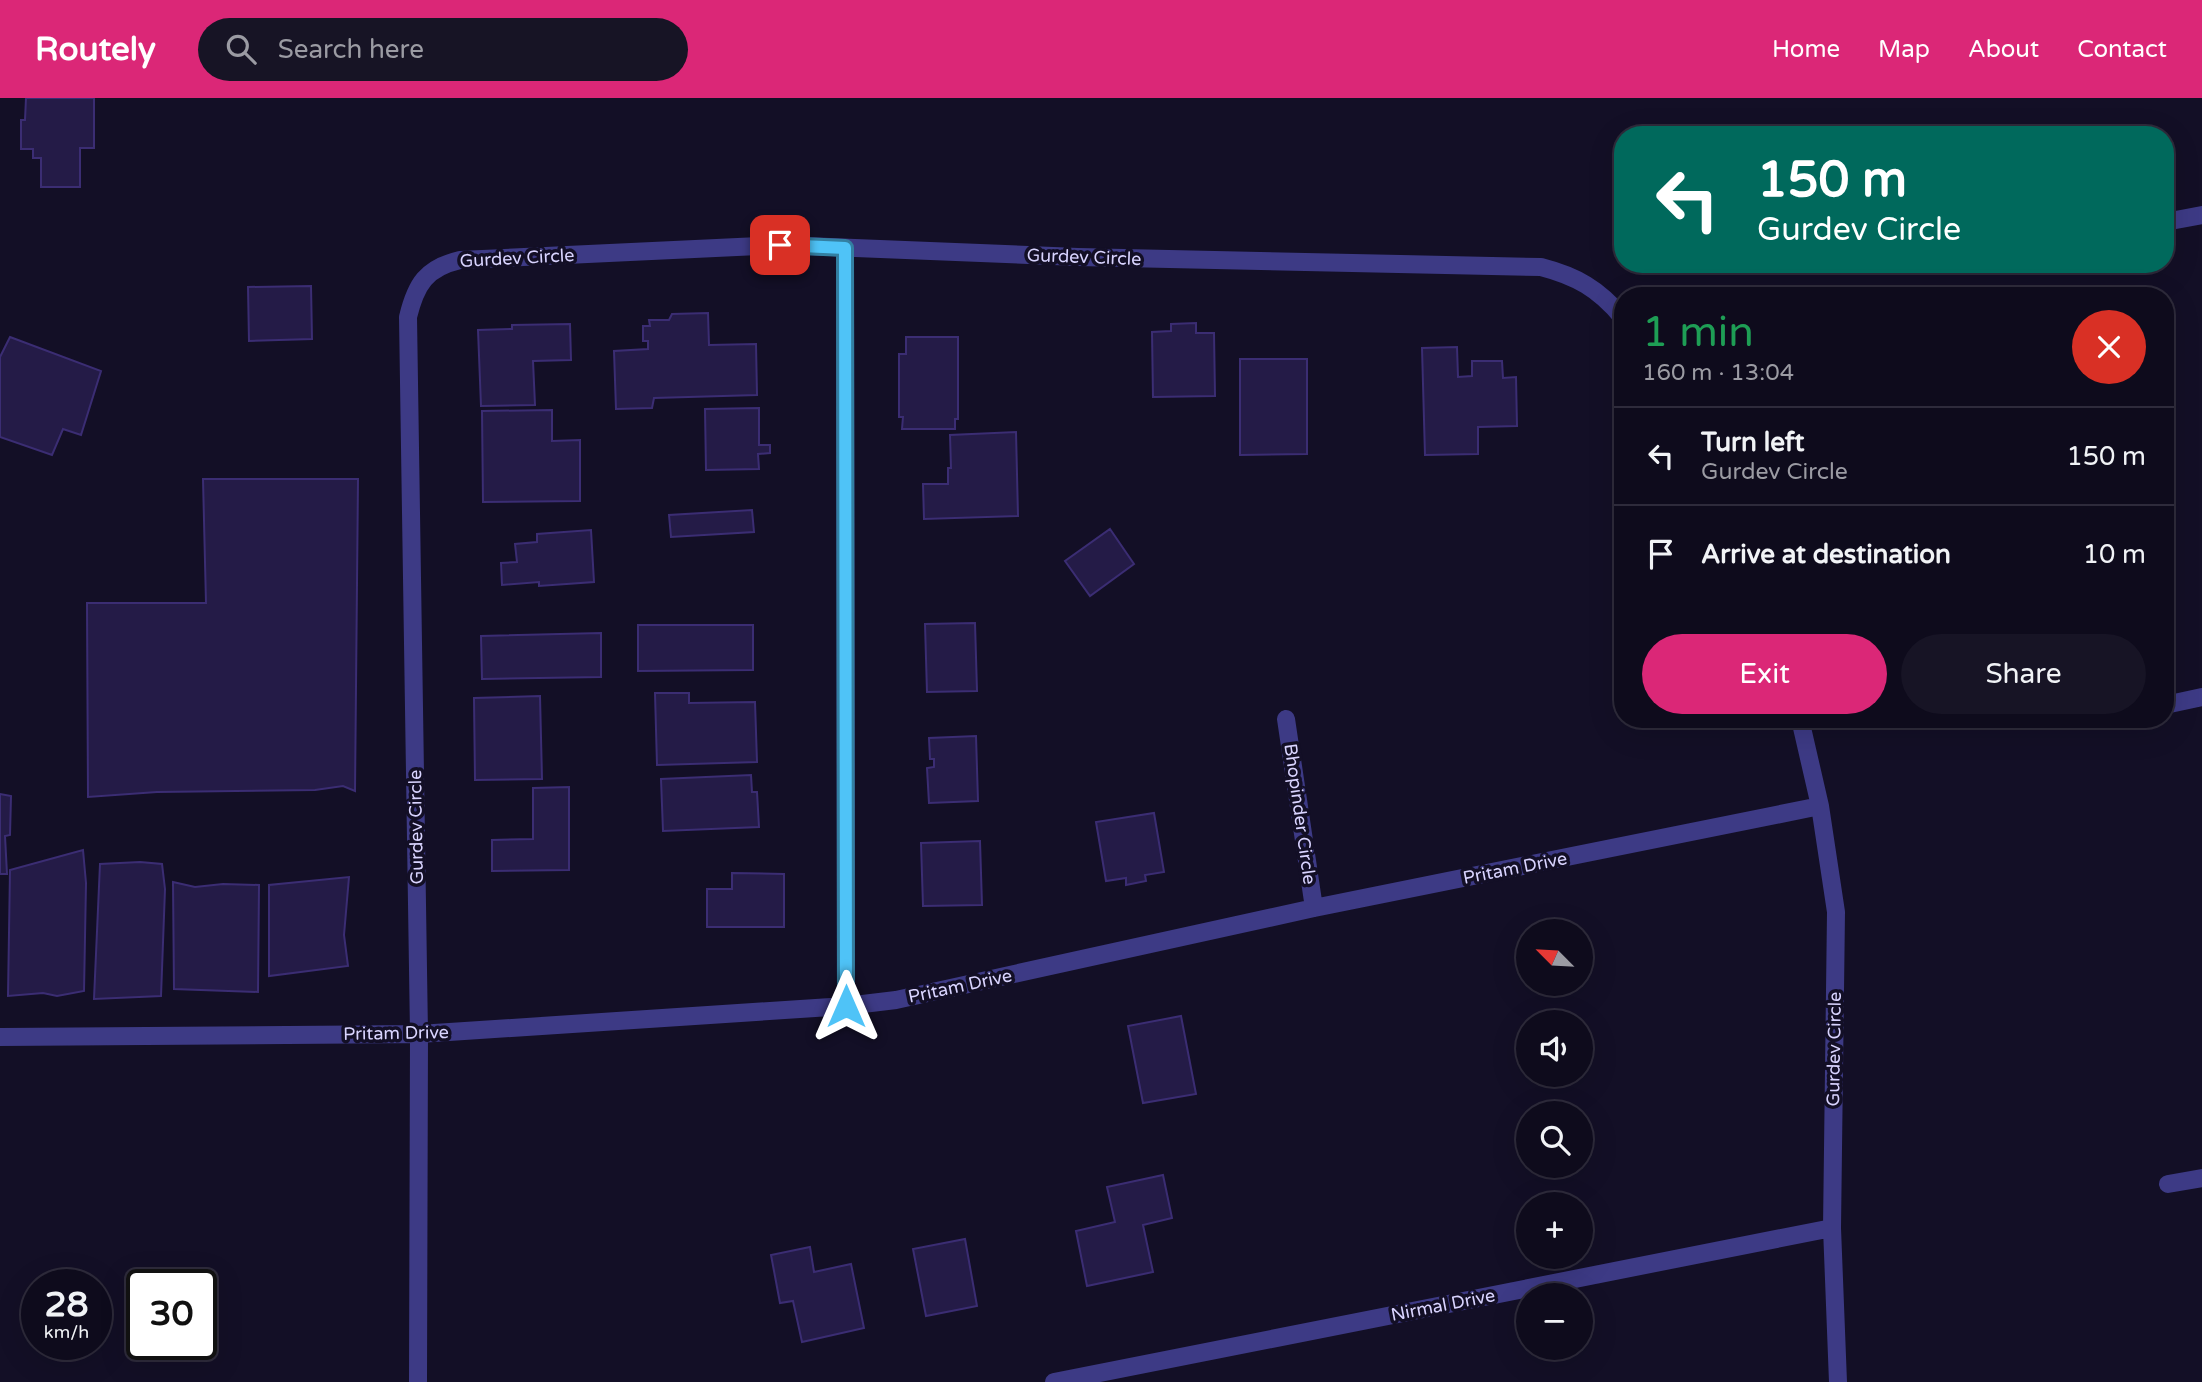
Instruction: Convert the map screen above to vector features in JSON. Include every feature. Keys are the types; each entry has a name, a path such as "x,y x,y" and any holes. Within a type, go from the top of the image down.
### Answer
{"street":[{"path":"2174,220 2202,215"},
{"name":"Gurdev Circle","path":"418,1382 419,1034 408,317 413,296 422,280 442,264 460,260 780,245 1078,257 1541,267 1570,275 1593,287 1614,309"},
{"path":"845,248 846,1006"},
{"path":"2174,703 2202,698"},
{"name":"Bhopinder Circle","path":"1286,719 1314,908"},
{"name":"Gurdev Circle","path":"1802,728 1820,806 1836,912 1832,1228 1838,1382"},
{"name":"Pritam Drive","path":"0,1037 419,1034 846,1006 896,1000 1314,908 1820,806"},
{"path":"2168,1184 2202,1178"},
{"name":"Nirmal Drive","path":"1054,1382 1832,1228"}],"building":[{"path":"26,98 94,98 94,148 80,148 80,187 41,187 41,158 33,158 33,149 21,149 21,120 25,120"},
{"path":"311,286 312,339 249,341 248,287"},
{"path":"708,313 709,345 756,344 757,395 654,398 652,408 616,409 614,351 648,349 648,341 643,341 643,326 650,326 649,320 669,320 672,314"},
{"path":"1196,323 1196,333 1214,333 1215,396 1153,397 1152,332 1171,331 1171,324"},
{"path":"570,324 571,360 533,361 535,405 481,406 478,330 512,329 512,325"},
{"path":"10,337 101,371 81,435 63,429 52,455 0,437 0,357"},
{"path":"906,337 958,337 958,419 955,419 955,429 902,429 903,417 899,417 899,354 906,354"},
{"path":"1457,347 1458,377 1472,376 1472,361 1502,361 1503,378 1516,377 1517,426 1478,427 1478,454 1425,455 1422,348"},
{"path":"1240,359 1307,359 1307,454 1240,455"},
{"path":"759,408 759,445 770,445 770,453 758,454 759,469 706,470 705,409"},
{"path":"552,410 552,441 580,440 580,501 483,502 482,411"},
{"path":"1016,432 1018,516 924,519 923,484 948,484 948,468 951,468 950,435"},
{"path":"203,479 358,479 355,791 343,786 315,790 157,792 88,797 87,603 206,603"},
{"path":"752,510 754,532 671,537 669,515"},
{"path":"1110,529 1134,564 1090,596 1065,561"},
{"path":"591,530 594,582 539,586 539,582 502,585 501,563 517,562 515,544 537,542 537,534"},
{"path":"975,623 977,691 927,692 925,624"},
{"path":"638,625 753,625 753,670 638,671"},
{"path":"601,633 601,677 482,679 481,636"},
{"path":"655,693 689,693 689,703 755,702 757,762 657,765"},
{"path":"540,696 542,779 475,780 474,698"},
{"path":"976,736 978,801 929,803 927,768 934,767 934,759 930,759 929,738"},
{"path":"751,775 752,792 757,792 759,827 663,831 661,779"},
{"path":"569,787 569,870 492,871 492,840 533,839 533,788"},
{"path":"0,794 11,796 10,835 5,836 7,874 0,874"},
{"path":"1154,813 1164,872 1145,875 1146,881 1126,885 1126,878 1106,881 1096,822"},
{"path":"980,841 982,905 923,906 921,843"},
{"path":"83,850 86,883 84,991 57,996 43,993 8,996 10,870"},
{"path":"100,864 162,864 165,889 161,996 94,999"},
{"path":"732,873 784,874 784,927 707,927 707,889 732,889"},
{"path":"349,877 344,935 348,966 269,976 269,885"},
{"path":"173,882 195,887 223,884 259,885 258,992 174,989"},
{"path":"1181,1016 1196,1094 1143,1103 1128,1026"},
{"path":"1163,1175 1172,1218 1143,1225 1153,1272 1087,1286 1076,1231 1115,1222 1107,1187"},
{"path":"965,1239 977,1306 926,1316 913,1249"},
{"path":"810,1247 814,1272 851,1264 864,1328 802,1342 793,1301 780,1303 771,1255"}],"route":[{"path":"780,245 845,248 846,1006"}]}
